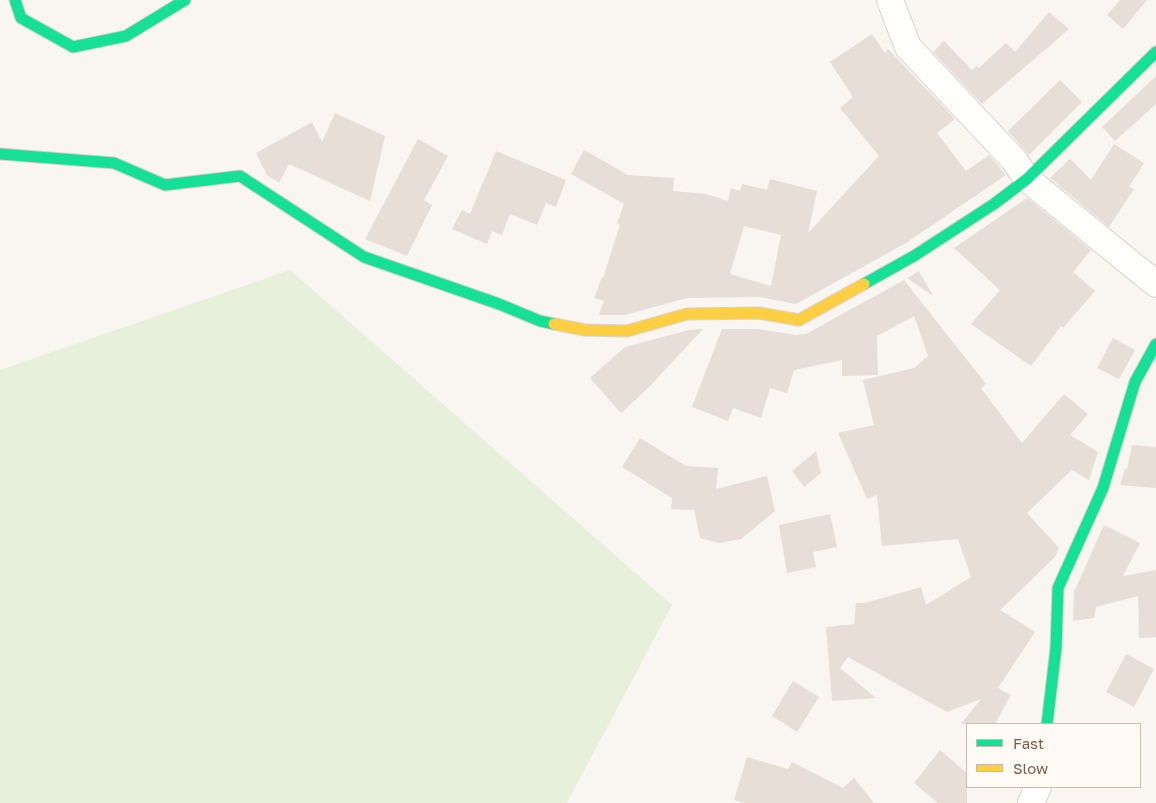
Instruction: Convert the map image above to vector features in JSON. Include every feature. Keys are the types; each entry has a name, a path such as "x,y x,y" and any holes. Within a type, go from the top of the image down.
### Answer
{"street":[{"path":"15,0 21,18 73,47 126,36 185,0"},
{"path":"890,0 908,47 1014,160 1027,179 1156,284"},
{"path":"0,154 114,163 165,185 240,176 364,257 499,304 540,321 585,330 627,331 687,314 759,312 799,320 914,256 994,204 1027,179 1156,52"},
{"path":"1047,723 1056,648 1058,588 1103,488 1136,382 1156,344"},
{"path":"1031,803 1038,788"}],"green space":[{"path":"290,270 672,605 567,803 0,803 0,370"}],"building":[{"path":"1120,0 1147,0 1123,29 1107,15"},
{"path":"1049,12 1069,29 982,104 933,52 944,41 972,70 977,66 979,68 1006,43 1015,52"},
{"path":"872,34 885,53 888,49 955,119 937,133 966,171 989,155 1006,175 906,243 796,304 759,297 687,298 625,315 599,315 604,301 594,298 603,278 620,225 617,223 624,204 571,174 584,150 628,175 674,178 673,191 706,194 728,201 731,188 740,191 742,184 767,190 770,179 817,191 808,233 879,156 840,108 853,97 830,62","holes":["744,226 781,235 771,286 730,274"]},
{"path":"1156,76 1156,104 1115,141 1102,127"},
{"path":"1060,80 1082,102 1029,155 1008,131"},
{"path":"335,113 385,136 370,201 289,164 279,183 267,175 256,153 312,122 322,142"},
{"path":"418,139 448,156 424,200 432,205 407,256 365,239"},
{"path":"1114,144 1144,163 1129,187 1134,189 1109,227 1050,178 1070,159 1091,180"},
{"path":"496,151 566,180 556,207 546,203 537,225 510,214 502,235 492,231 487,244 452,229 462,210 470,214"},
{"path":"1027,198 1091,250 1073,272 1095,291 1063,328 1061,326 1031,366 971,324 1000,290 954,248"},
{"path":"919,271 933,296 907,278"},
{"path":"904,280 986,384 981,388 1022,443 1064,394 1088,414 1070,435 1098,452 1089,480 1072,470 1027,513 1059,548 1055,557 1000,610 1035,632 998,688 1011,695 996,723 961,724 981,699 947,712 848,657 840,668 876,698 832,701 826,627 854,624 856,603 865,603 921,587 926,605 971,577 958,539 882,546 877,495 867,499 838,433 874,425 863,380 914,368 928,356 914,316 877,336 878,375 842,376 842,360 794,370 787,393 770,388 761,418 733,408 728,421 692,407 722,329 758,329 796,335 806,334"},
{"path":"703,329 648,388 621,413 590,378 625,347 689,330"},
{"path":"1113,338 1135,350 1119,379 1097,368"},
{"path":"640,438 686,466 718,468 716,489 767,476 775,511 741,539 719,543 700,538 694,510 671,509 672,498 622,467"},
{"path":"1132,445 1156,447 1156,488 1120,485 1125,468 1127,469"},
{"path":"816,451 821,473 804,487 792,471"},
{"path":"830,514 837,547 813,552 816,567 787,573 779,525"},
{"path":"1104,525 1140,543 1123,576 1156,570 1156,637 1139,638 1138,596 1096,607 1094,618 1073,621 1074,592"},
{"path":"1126,654 1154,669 1134,707 1106,692"},
{"path":"793,681 819,697 797,732 772,716"},
{"path":"940,750 966,772 967,803 938,803 914,783"},
{"path":"747,757 788,769 792,762 843,788 854,778 874,803 745,803 734,800"}],"traffic: fast":[{"path":"15,0 21,18 73,47 126,36 185,0"},
{"path":"864,284 914,256 994,204 1027,179 1156,52"},
{"path":"0,154 114,163 165,185 240,176 364,257 499,304 540,321 554,324"},
{"path":"1047,723 1056,648 1058,588 1103,488 1135,382 1156,344"}],"traffic: slow":[{"path":"554,324 585,330 627,331 687,314 759,313 799,320 864,284"}]}
